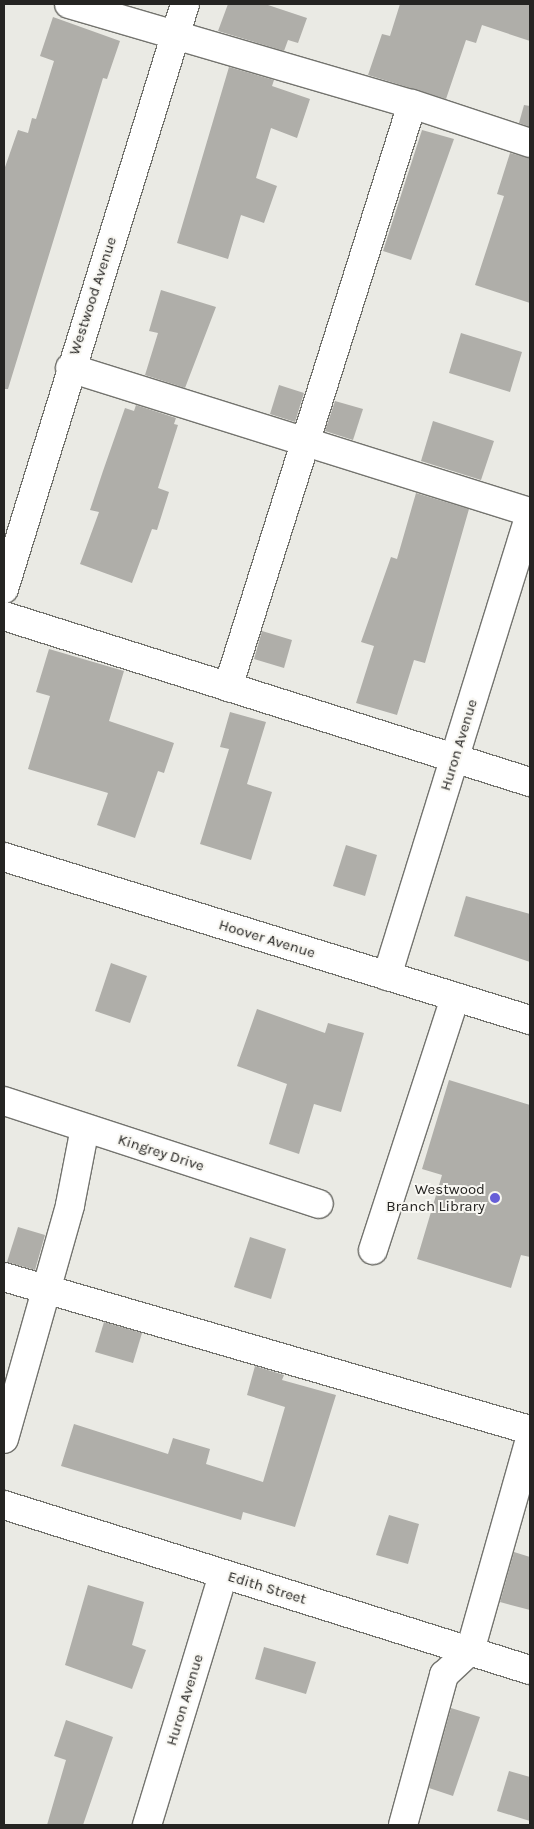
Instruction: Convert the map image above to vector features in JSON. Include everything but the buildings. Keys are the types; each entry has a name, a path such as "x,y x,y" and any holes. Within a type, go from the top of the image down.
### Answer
{"street":[{"path":"69,4 412,104 530,143"},
{"name":"Westwood Avenue","path":"4,589 70,368 186,4"},
{"path":"228,687 412,104"},
{"path":"70,368 271,433 307,440 530,513"},
{"name":"Huron Avenue","path":"388,976 530,513"},
{"path":"4,616 454,760 530,782"},
{"name":"Hoover Avenue","path":"4,857 530,1020"},
{"path":"373,1250 455,997"},
{"name":"Kingrey Drive","path":"4,1101 318,1204"},
{"path":"4,1439 48,1289 85,1128"},
{"path":"4,1277 530,1430"},
{"path":"403,1825 444,1675 470,1650 530,1439"},
{"name":"Edith Street","path":"4,1505 530,1670"},
{"name":"Huron Avenue","path":"147,1825 223,1575"}],"place":[{"name":"Westwood Branch Library","path":"495,1198"}]}
